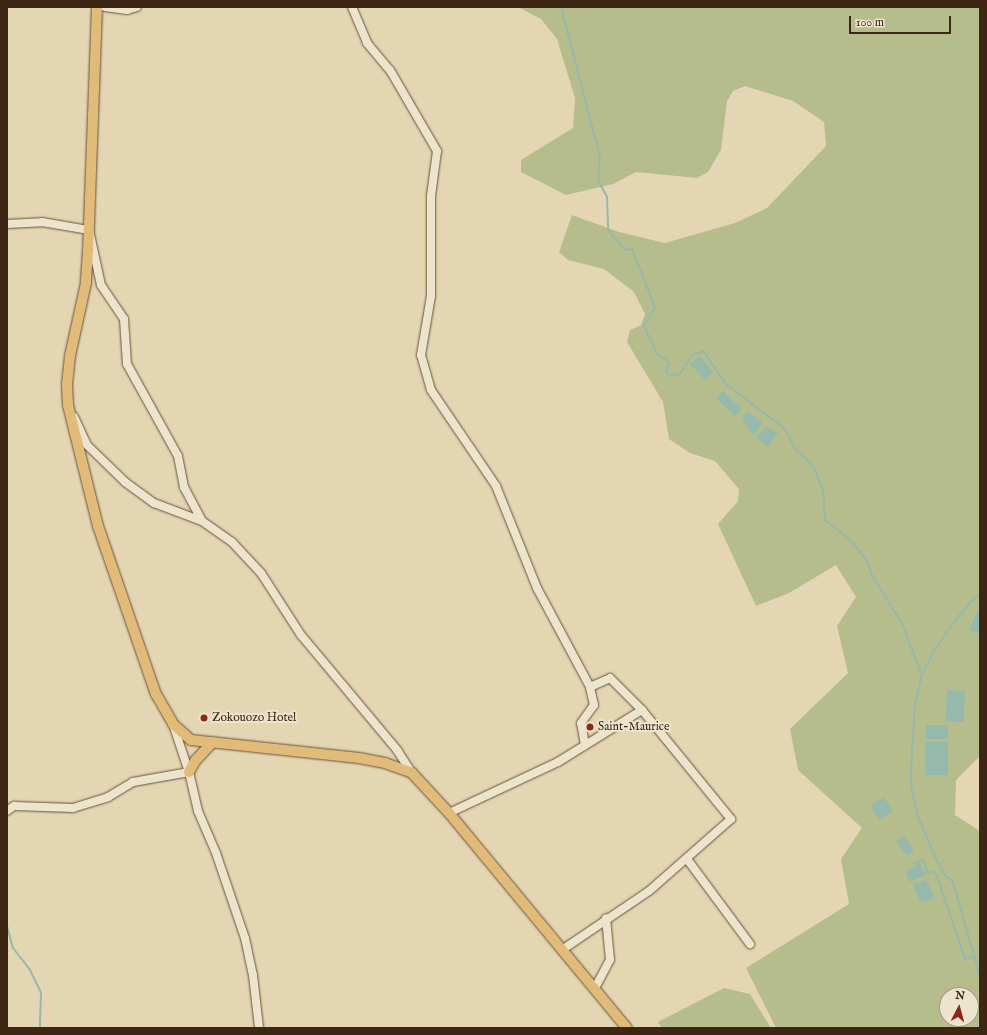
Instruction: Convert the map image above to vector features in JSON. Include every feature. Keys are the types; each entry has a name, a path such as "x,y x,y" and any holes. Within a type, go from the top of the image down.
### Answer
{"main road":[{"path":"98,7 86,283 68,368 68,405 98,526 156,694 172,724 191,740 359,758 385,763 412,773 449,813 627,1028"},
{"path":"189,772 195,761 213,742"}],"street":[{"path":"105,7 127,10 137,7"},
{"path":"352,7 367,43 390,70 437,151 431,196 431,296 421,355 431,390 496,486 537,588 590,687 594,705 581,723 585,745"},
{"path":"7,224 42,222 89,230 101,285 124,319 126,364 178,456 184,488 202,521"},
{"path":"68,405 87,445 125,482 154,503 202,521 232,542 261,573 300,635 397,750 412,773"},
{"path":"562,950 606,918 649,891 687,859 731,818 642,710 610,678 590,687"},
{"path":"449,813 558,762 642,710"},
{"path":"172,724 189,772 198,811 216,853 245,938 253,975 259,1028"},
{"path":"7,811 14,806 73,808 108,796 133,782 189,772"},
{"path":"687,859 750,944"},
{"path":"595,988 610,960 606,918"}],"green space":[{"path":"518,7 980,7 980,614 976,612 968,631 980,633 980,756 956,780 955,815 980,831 980,1028 776,1028 746,968 849,904 841,859 862,828 798,770 790,729 848,673 837,626 856,597 836,565 789,593 756,606 718,524 738,501 739,489 715,461 690,453 669,439 663,402 627,342 630,330 641,325 645,314 634,292 604,269 568,260 559,252 572,215 619,232 665,243 735,223 767,208 826,146 824,122 793,101 745,86 733,91 727,101 721,150 708,172 697,178 636,172 613,184 566,195 521,172 521,160 573,128 575,98 557,39 541,19"},
{"path":"724,988 750,994 771,1028 662,1028 658,1022"}],"water":[{"path":"700,356 713,372 705,380 690,364"},
{"path":"723,391 742,409 735,416 716,398"},
{"path":"747,411 763,423 753,435 742,419"},
{"path":"766,427 778,433 768,447 756,437"},
{"path":"976,612 980,614 980,633 968,631"},
{"path":"947,690 965,691 963,722 945,721"},
{"path":"926,725 948,725 948,739 926,739"},
{"path":"925,742 948,742 948,775 925,775"},
{"path":"884,797 893,812 879,820 870,805"},
{"path":"904,836 914,851 907,856 897,841"},
{"path":"919,863 926,875 909,882 906,872"},
{"path":"926,880 935,898 921,903 913,884"}],"waterway":[{"path":"561,7 600,157 598,180 607,197 608,230 625,250 632,249 655,307 644,326 657,354 669,362 666,372 673,376 680,374 692,355 703,351 727,385 785,429 795,449 813,466 823,489 825,520 849,539 866,559 872,575 902,624 922,675"},
{"path":"980,596 974,598 954,622 935,649 922,675 915,703 911,771 911,785 918,817 935,857 945,875 953,882 980,977"},
{"path":"913,864 923,860 928,873 935,871 965,959 976,956"},
{"path":"7,926 13,948 30,970 41,993 40,1028"}],"place":[{"name":"Zokouozo Hotel","path":"204,718"},
{"name":"Saint-Maurice","path":"590,727"}]}
